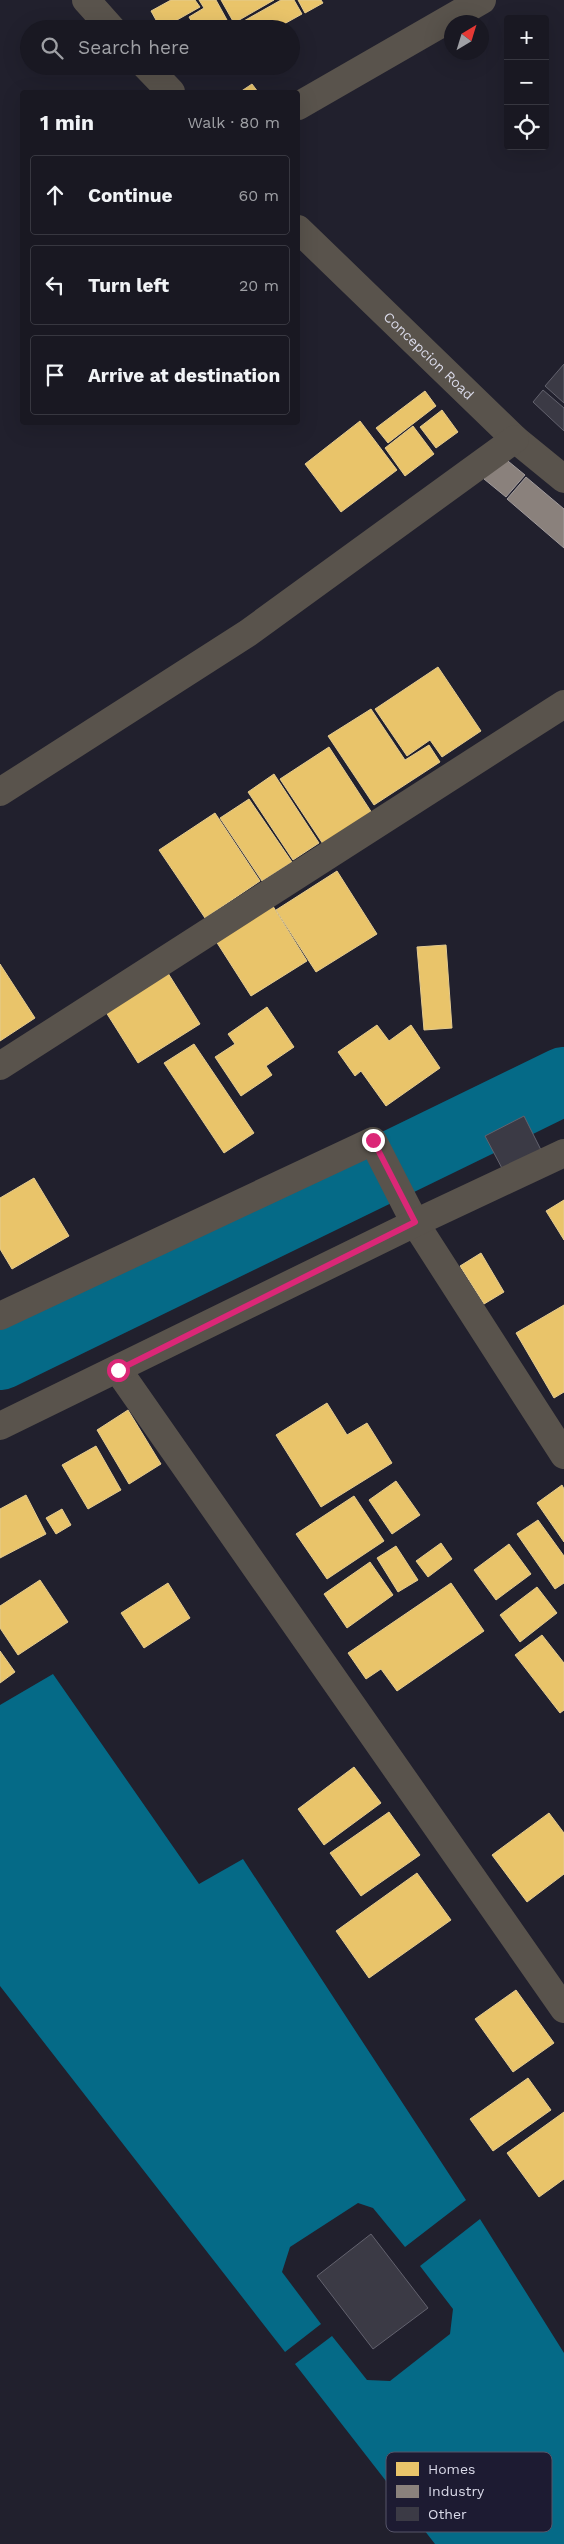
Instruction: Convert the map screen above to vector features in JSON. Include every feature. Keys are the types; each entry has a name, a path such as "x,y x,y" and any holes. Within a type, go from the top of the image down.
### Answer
{"street":[{"path":"86,0 104,20"},
{"path":"300,105 482,0"},
{"path":"154,75 168,90"},
{"name":"Concepcion Road","path":"300,231 516,439 564,479"},
{"path":"0,792 248,633 516,439"},
{"path":"0,1066 564,704"},
{"path":"0,1316 373,1140 411,1216 564,1455"},
{"path":"0,1426 118,1370 411,1216 564,1153"},
{"path":"118,1370 564,2009"}],"water":[{"path":"53,1674 199,1884 243,1859 466,2200 405,2247 373,2208 358,2203 290,2247 282,2272 321,2324 285,2352 0,1986 0,1705"},
{"path":"480,2219 564,2353 564,2544 435,2544 426,2532 552,2532 552,2452 386,2452 386,2481 295,2364 332,2336 367,2380 390,2381 450,2334 453,2309 420,2266"}],"building: Homes":[{"path":"171,0 195,0 200,7 177,20 156,20 151,11"},
{"path":"199,0 216,0 227,20 191,20 189,17 204,8"},
{"path":"221,0 274,0 239,20 232,20"},
{"path":"281,0 294,0 302,14 291,20 246,20"},
{"path":"298,0 321,0 323,3 305,13"},
{"path":"252,84 256,90 243,90"},
{"path":"425,391 436,406 388,443 376,428"},
{"path":"442,410 458,432 436,448 420,427"},
{"path":"360,421 397,470 341,512 305,464"},
{"path":"413,426 434,454 405,476 385,448"},
{"path":"438,667 481,731 442,757 430,740 407,756 375,709"},
{"path":"371,709 405,760 429,745 440,762 374,805 328,736"},
{"path":"329,747 372,813 323,844 280,779"},
{"path":"274,774 319,843 293,860 248,792"},
{"path":"249,799 292,862 262,881 220,818"},
{"path":"215,813 260,881 205,918 159,850"},
{"path":"337,871 377,934 316,972 276,910"},
{"path":"271,903 307,961 251,996 214,938"},
{"path":"446,945 452,1028 424,1030 417,947"},
{"path":"0,964 35,1018 0,1041"},
{"path":"166,970 200,1024 138,1063 104,1009"},
{"path":"267,1007 294,1047 266,1066 272,1075 241,1096 215,1057 235,1044 228,1034"},
{"path":"377,1025 389,1041 411,1025 440,1068 386,1106 361,1071 355,1076 338,1052"},
{"path":"194,1044 254,1133 224,1153 164,1063"},
{"path":"34,1178 69,1236 12,1269 0,1249 0,1198"},
{"path":"564,1200 564,1240 546,1211"},
{"path":"481,1253 504,1292 484,1304 460,1266"},
{"path":"564,1305 564,1392 554,1398 516,1333"},
{"path":"327,1403 347,1435 367,1423 392,1463 321,1507 276,1435"},
{"path":"128,1410 161,1464 129,1484 97,1430"},
{"path":"96,1446 121,1490 88,1509 62,1465"},
{"path":"396,1481 420,1515 392,1534 369,1500"},
{"path":"562,1485 564,1489 564,1542 537,1503"},
{"path":"26,1495 46,1534 0,1558 0,1509"},
{"path":"354,1496 384,1541 327,1579 296,1534"},
{"path":"62,1509 71,1525 56,1534 46,1518"},
{"path":"538,1520 564,1556 564,1583 555,1589 517,1534"},
{"path":"441,1543 452,1559 428,1577 416,1561"},
{"path":"509,1544 531,1574 496,1600 474,1570"},
{"path":"396,1546 418,1580 398,1592 377,1558"},
{"path":"370,1562 393,1595 347,1628 324,1594"},
{"path":"40,1580 68,1622 18,1655 0,1628 0,1606"},
{"path":"168,1583 190,1618 144,1648 121,1613"},
{"path":"451,1583 484,1631 397,1691 381,1669 366,1679 348,1653"},
{"path":"537,1587 557,1613 520,1642 500,1615"},
{"path":"542,1635 564,1663 564,1710 560,1713 515,1655"},
{"path":"0,1651 15,1672 0,1683"},
{"path":"354,1767 381,1803 324,1845 298,1809"},
{"path":"389,1812 420,1855 361,1896 330,1853"},
{"path":"549,1813 564,1833 564,1874 527,1902 492,1855"},
{"path":"417,1873 451,1920 369,1978 336,1931"},
{"path":"516,1990 554,2043 513,2072 475,2019"},
{"path":"528,2078 551,2110 493,2151 470,2119"},
{"path":"564,2112 564,2179 539,2197 507,2153"}],"building: Industry":[{"path":"503,457 525,475 506,497 484,479"},
{"path":"526,477 564,509 564,548 507,499"}],"building: Other":[{"path":"564,364 564,403 545,386"},
{"path":"543,390 564,408 564,431 533,402"},
{"path":"524,1116 542,1152 504,1172 485,1136"},
{"path":"371,2234 428,2308 373,2349 317,2276"}],"waterway":[{"path":"0,1356 564,1081"}],"route":[{"path":"118,1370 415,1222 373,1140"}]}
